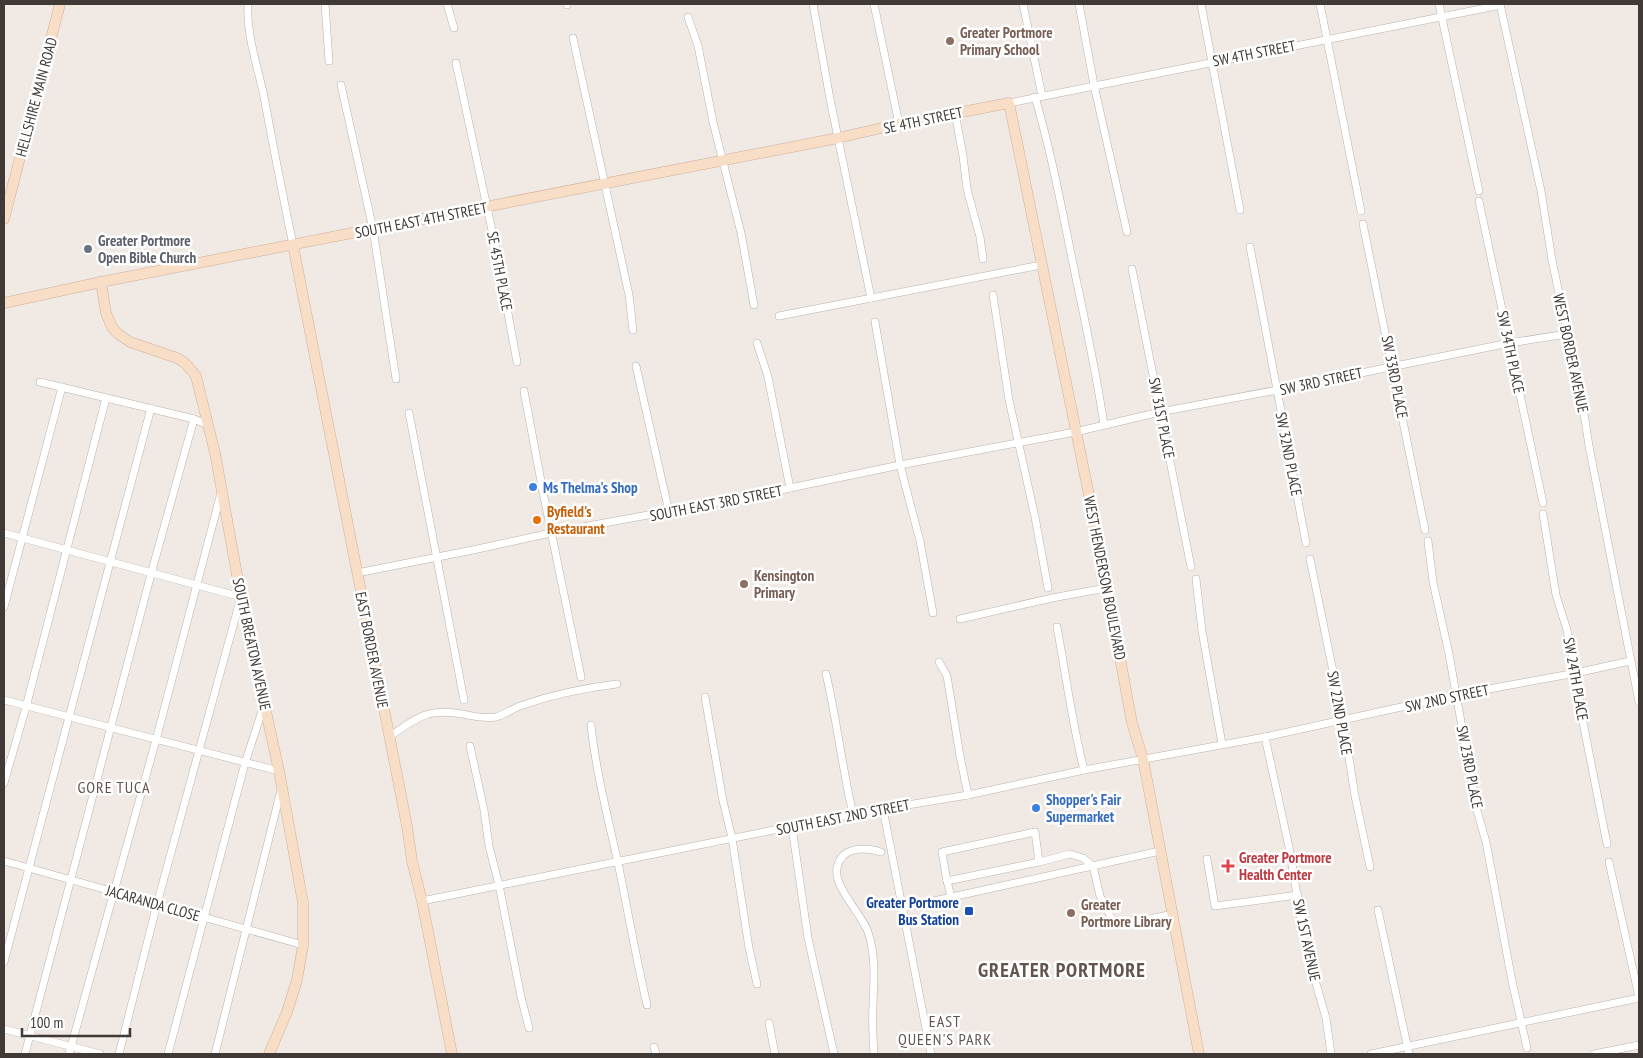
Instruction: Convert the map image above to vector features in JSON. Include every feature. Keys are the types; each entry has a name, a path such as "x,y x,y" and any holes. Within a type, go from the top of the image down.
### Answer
{"street":[{"name":"HELLSHIRE MAIN ROAD","path":"4,219 60,4"},
{"path":"248,4 247,21 293,245"},
{"path":"325,4 329,61"},
{"path":"447,4 454,28"},
{"path":"813,4 871,298"},
{"path":"874,4 899,124"},
{"path":"1023,4 1038,96 1070,244 1104,425"},
{"path":"1079,4 1094,85 1127,232"},
{"path":"1201,4 1240,210"},
{"path":"1320,4 1361,211"},
{"path":"1439,4 1479,191"},
{"name":"SW 4TH STREET","path":"1008,103 1500,4"},
{"name":"WEST BORDER AVENUE","path":"1500,4 1541,191 1552,260 1583,407 1639,702"},
{"path":"688,17 698,46 713,122 741,233 754,306"},
{"path":"574,38 629,295 633,330"},
{"name":"SE 45TH PLACE","path":"456,63 488,207 517,362"},
{"path":"341,85 373,229 396,379"},
{"name":"SE 4TH STREET","path":"838,138 1008,103"},
{"name":"WEST HENDERSON BOULEVARD","path":"1008,103 1125,677 1132,723 1143,759 1199,1054"},
{"path":"955,113 967,189 980,237 983,259"},
{"name":"SOUTH EAST 4TH STREET","path":"4,303 101,282 838,138"},
{"name":"SW 34TH PLACE","path":"1479,201 1543,503"},
{"name":"SW 33RD PLACE","path":"1364,224 1425,530"},
{"name":"EAST BORDER AVENUE","path":"293,245 407,826 412,861 422,901 452,1054"},
{"name":"SW 32ND PLACE","path":"1250,247 1306,543"},
{"path":"779,316 1041,265"},
{"name":"SW 31ST PLACE","path":"1132,269 1191,567"},
{"name":"SOUTH BREATON AVENUE","path":"101,282 106,313 116,333 130,342 177,358 192,370 196,376 222,488 241,597 279,771 302,903 303,945 293,996 269,1054"},
{"path":"993,295 1009,400 1035,516 1048,588"},
{"path":"875,322 900,465 920,541 933,613"},
{"name":"SW 3RD STREET","path":"1075,432 1160,412 1510,343 1567,334"},
{"path":"757,343 768,377 790,488"},
{"path":"636,366 668,512"},
{"path":"40,382 194,419 208,425"},
{"path":"4,607 62,387"},
{"path":"524,391 581,677"},
{"path":"4,783 26,706 106,398"},
{"path":"4,962 151,408"},
{"path":"409,413 464,700"},
{"path":"26,1054 151,574 194,419"},
{"name":"SOUTH EAST 3RD STREET","path":"357,573 552,533 1075,432"},
{"path":"69,1054 156,740 222,488"},
{"name":"SW 24TH PLACE","path":"1543,514 1556,595 1568,630 1581,712 1607,844"},
{"path":"4,533 241,597 157,904 119,1054"},
{"name":"SW 23RD PLACE","path":"1428,541 1433,582 1449,654 1476,807 1486,842 1527,1048"},
{"name":"SW 22ND PLACE","path":"1310,559 1343,720 1348,760 1370,866"},
{"path":"1196,578 1202,631 1222,744"},
{"path":"960,619 1106,588"},
{"path":"1057,627 1075,734 1084,770"},
{"name":"SW 2ND STREET","path":"1264,737 1456,695 1630,661"},
{"path":"939,662 947,676 968,796"},
{"path":"826,674 853,814"},
{"path":"389,737 415,719 437,711 480,718 497,716 520,706 566,692 617,684"},
{"path":"705,697 757,984"},
{"path":"4,700 279,771"},
{"path":"168,1054 245,763 265,704"},
{"path":"591,725 607,823 647,1005"},
{"name":"SOUTH EAST 2ND STREET","path":"422,901 853,814 968,796 1084,770 1264,737"},
{"name":"SW 1ST AVENUE","path":"1264,737 1289,847 1306,949 1326,1018 1332,1054"},
{"path":"470,746 520,997 529,1028"},
{"path":"215,1054 281,789"},
{"path":"883,809 931,1054"},
{"path":"792,827 808,938 834,1054"},
{"path":"950,897 942,852 1035,832 1039,862"},
{"path":"874,1054 875,974 870,940 861,917 842,889 836,870 840,859 852,850 861,848 881,852"},
{"path":"902,908 1160,851"},
{"path":"948,881 1070,854 1083,858 1093,866 1100,896 1112,919 1120,923 1130,923 1173,914"},
{"path":"1207,859 1215,906 1298,895"},
{"name":"JACARANDA CLOSE","path":"4,861 303,945"},
{"path":"1371,1054 1408,1051 1521,1023 1639,998 1610,862"},
{"path":"1378,910 1408,1051"},
{"path":"769,1023 776,1054"},
{"path":"4,1029 100,1054"},
{"path":"1594,1054 1639,1045"}],"place":[{"name":"Greater Portmore Primary School","path":"950,41"},
{"name":"Greater Portmore Open Bible Church","path":"88,249"},
{"name":"Ms Thelma's Shop","path":"533,487"},
{"name":"Byfield's Restaurant","path":"537,520"},
{"name":"Kensington Primary","path":"744,584"},
{"name":"Shopper's Fair Supermarket","path":"1036,808"},
{"name":"Greater Portmore Health Center","path":"1228,866"},
{"name":"Greater Portmore Bus Station","path":"969,911"},
{"name":"Greater Portmore Library","path":"1071,913"}],"district":[{"name":"GORE TUCA","path":"114,787"},
{"name":"GREATER PORTMORE","path":"1062,970"},
{"name":"EAST QUEEN'S PARK","path":"945,1030"}]}
